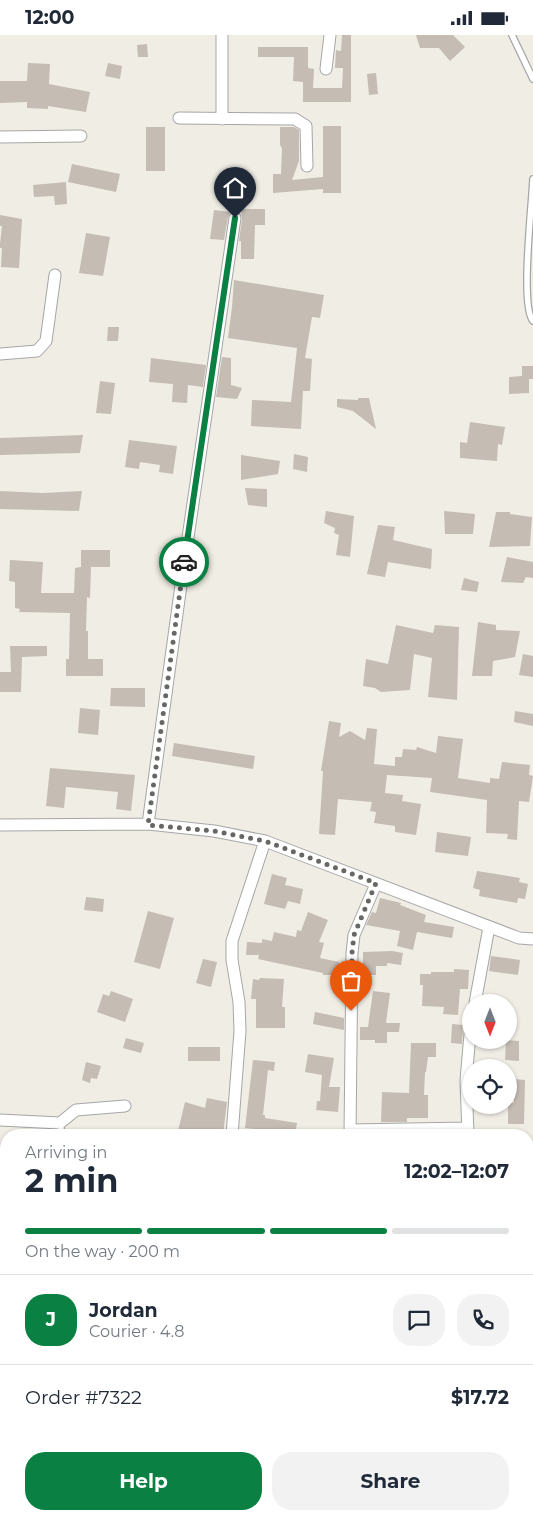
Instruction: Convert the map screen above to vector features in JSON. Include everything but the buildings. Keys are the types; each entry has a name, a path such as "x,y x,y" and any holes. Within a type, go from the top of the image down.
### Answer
{"street":[{"path":"222,35 222,119"},
{"path":"326,69 330,35"},
{"path":"178,119 295,119 306,126 307,166"},
{"path":"0,137 81,136"},
{"path":"148,825 235,218"},
{"path":"0,354 37,351 46,341 55,275"},
{"path":"0,825 148,825 214,831 265,841 519,939 533,939"},
{"path":"232,1129 240,1031 239,1002 231,951 234,933 265,841"},
{"path":"350,1129 352,953 354,935 376,883"},
{"path":"477,994 489,927"},
{"path":"468,1129 466,1080 469,1049"},
{"path":"0,1120 60,1123 76,1110 125,1106"}],"lane":[{"path":"512,35 533,79"},
{"path":"533,179 526,283 529,316 533,321"},
{"path":"60,1123 61,1129"}],"way so far":[{"path":"184,562 148,825 187,827 265,841 376,883 354,935 351,972 351,1011"}],"route":[{"path":"184,562 235,218"}]}
